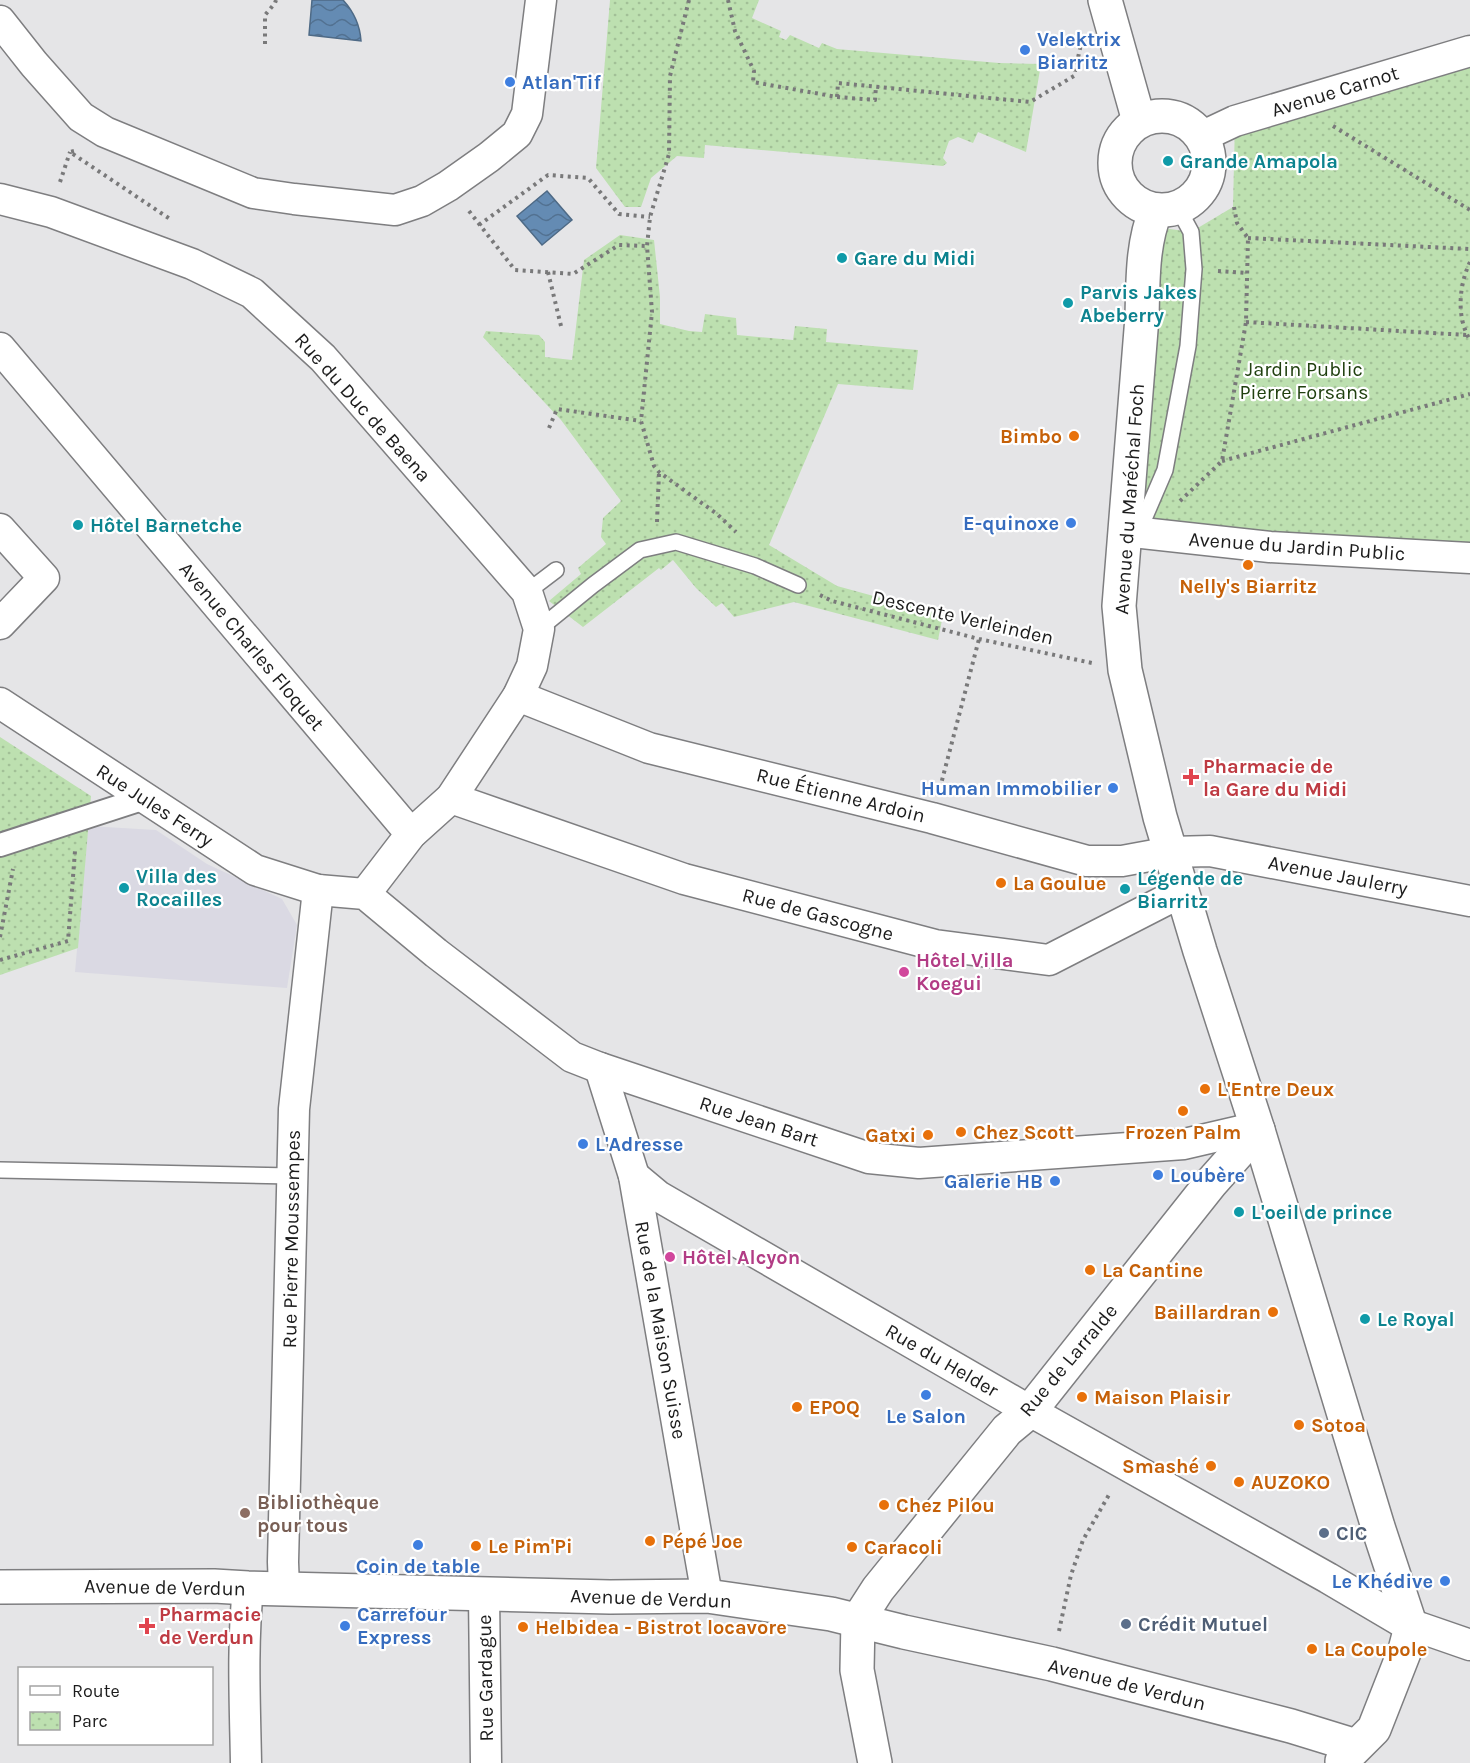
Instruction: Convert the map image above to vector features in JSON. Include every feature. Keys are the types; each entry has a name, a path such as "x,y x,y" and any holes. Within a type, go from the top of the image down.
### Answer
{"street":[{"path":"0,21 81,117 105,132 253,193 395,210 422,201 448,186 517,134 527,114 542,0"},
{"path":"1106,4 1139,121"},
{"name":"Avenue Carnot","path":"1201,137 1235,121 1470,51"},
{"path":"1166,116 1192,126 1201,137 1208,150 1207,178 1200,191 1190,201 1167,209 1141,206 1129,198 1120,186 1115,171 1115,156 1119,142 1127,130 1139,121 1166,116"},
{"name":"Rue du Duc de Baena","path":"0,199 51,212 192,264 252,293 323,357 527,592 539,628"},
{"name":"Avenue du Maréchal Foch","path":"1167,209 1149,226 1144,277 1136,532 1119,606 1125,670 1160,817 1200,951 1258,1130 1378,1527 1411,1627"},
{"name":"Avenue Charles Floquet","path":"0,348 411,834"},
{"path":"0,529 44,578 0,624"},
{"name":"Avenue du Jardin Public","path":"1136,532 1270,547 1470,558"},
{"path":"318,890 365,894 411,834 451,798 518,696 532,666 539,628"},
{"name":"Rue Étienne Ardoin","path":"518,696 649,748 932,818 1087,861 1122,861 1171,852"},
{"name":"Rue Jules Ferry","path":"0,703 255,870 318,890"},
{"path":"0,845 145,798"},
{"name":"Rue de Gascogne","path":"451,798 684,879 935,945 1049,960 1166,900 1183,894"},
{"name":"Avenue Jaulerry","path":"1171,852 1210,851 1470,901"},
{"name":"Rue Pierre Moussempes","path":"284,1589 294,1108 318,890"},
{"name":"Rue Jean Bart","path":"365,894 572,1057 869,1158 919,1163 1184,1144 1240,1131 1258,1130"},
{"name":"Rue de la Maison Suisse","path":"600,1068 634,1176 707,1596"},
{"name":"Rue de Larralde","path":"858,1620 878,1589 1007,1430 1030,1412 1211,1183 1258,1130"},
{"name":"Rue du Helder","path":"634,1176 658,1196 1030,1412 1328,1578 1411,1627 1421,1628 1470,1645"},
{"path":"1211,1183 1244,1179 1263,1184 1279,1200"},
{"name":"Avenue de Verdun","path":"0,1587 214,1586 610,1597 707,1596 831,1614 1052,1664 1291,1726 1348,1755"},
{"path":"246,1763 244,1664 248,1588"},
{"name":"Rue Gardague","path":"484,1594 486,1763"},
{"path":"858,1620 857,1670 875,1763"},
{"path":"1348,1755 1374,1729 1405,1650 1411,1627"}],"lane":[{"path":"1136,532 1165,470 1188,346 1194,269 1191,232 1167,209"},
{"path":"539,628 640,550 676,542 755,566 798,585"},
{"path":"527,592 556,570"},
{"path":"0,1170 292,1176"}],"path":[{"path":"265,44 265,15 276,0"},
{"path":"689,0 670,76 669,154 650,218 647,246 652,312 642,421 654,466 717,514 744,540 755,566"},
{"path":"728,0 735,31 754,71 753,82 837,97 874,100 876,86"},
{"path":"837,97 838,83 1030,102 1074,76 1086,15 1106,4"},
{"path":"1295,103 1470,210"},
{"path":"51,212 72,146"},
{"path":"70,152 82,148"},
{"path":"70,152 175,222"},
{"path":"479,225 548,175 588,178 619,214 650,218"},
{"path":"448,186 515,270 573,274 619,245 647,246"},
{"path":"1222,460 1246,322 1248,238 1237,223 1234,207"},
{"path":"1248,238 1470,249"},
{"path":"1470,262 1463,276 1460,306 1470,340"},
{"path":"548,272 561,326"},
{"path":"1246,322 1467,335"},
{"path":"1136,532 1222,460 1470,394"},
{"path":"549,428 557,409 642,421"},
{"path":"640,550 657,532 659,472"},
{"name":"Descente Verleinden","path":"798,585 832,601 979,639 1125,670"},
{"path":"932,818 979,639"},
{"path":"0,960 68,941 78,820"},
{"path":"1052,1664 1071,1575 1083,1540 1125,1466"}],"shaded area":[{"path":"88,826 156,830 207,864 282,899 297,925 287,988 75,972"}],"green space":[{"path":"610,0 759,0 752,18 781,31 779,37 786,40 790,35 819,48 822,43 837,49 999,63 1041,64 1026,152 978,132 973,143 958,137 949,141 943,158 947,163 943,166 705,145 704,158 677,156 651,178 641,207 625,207 596,168"},
{"name":"Jardin Public Pierre Forsans","path":"1470,51 1470,558 1124,531 1149,226 1191,232 1233,207 1235,121"},
{"path":"620,235 654,240 660,297 660,324 702,332 705,314 736,318 737,335 793,340 795,326 827,329 826,342 918,350 913,390 838,384 769,545 837,586 943,615 938,640 794,602 734,617 722,603 716,607 696,588 673,560 661,570 659,568 583,627 549,601 581,574 578,568 606,544 601,537 603,518 621,501 561,420 483,337 486,331 539,335 545,342 545,357 572,360 584,260"},
{"path":"0,737 91,796 78,948 0,975"}],"water":[{"path":"312,0 343,0 356,19 361,41 309,35"},
{"path":"547,191 572,220 542,245 517,216"}],"place":[{"name":"Velektrix Biarritz","path":"1025,50"},
{"name":"Atlan'Tif","path":"510,82"},
{"name":"Grande Amapola","path":"1168,161"},
{"name":"Gare du Midi","path":"842,258"},
{"name":"Parvis Jakes Abeberry","path":"1068,303"},
{"name":"Bimbo","path":"1074,436"},
{"name":"E-quinoxe","path":"1071,523"},
{"name":"Hôtel Barnetche","path":"78,525"},
{"name":"Nelly's Biarritz","path":"1248,565"},
{"name":"Pharmacie de la Gare du Midi","path":"1191,777"},
{"name":"Human Immobilier","path":"1113,788"},
{"name":"La Goulue","path":"1001,883"},
{"name":"Villa des Rocailles","path":"124,888"},
{"name":"Légende de Biarritz","path":"1125,889"},
{"name":"Hôtel Villa Koegui","path":"904,972"},
{"name":"L'Entre Deux","path":"1205,1089"},
{"name":"Frozen Palm","path":"1183,1111"},
{"name":"Chez Scott","path":"961,1132"},
{"name":"Gatxi","path":"928,1135"},
{"name":"L'Adresse","path":"583,1144"},
{"name":"Loubère","path":"1158,1175"},
{"name":"Galerie HB","path":"1055,1181"},
{"name":"L'oeil de prince","path":"1239,1212"},
{"name":"Hôtel Alcyon","path":"670,1257"},
{"name":"La Cantine","path":"1090,1270"},
{"name":"Baillardran","path":"1273,1312"},
{"name":"Le Royal","path":"1365,1319"},
{"name":"Le Salon","path":"926,1395"},
{"name":"Maison Plaisir","path":"1082,1397"},
{"name":"EPOQ","path":"797,1407"},
{"name":"Sotoa","path":"1299,1425"},
{"name":"Smashé","path":"1211,1466"},
{"name":"AUZOKO","path":"1239,1482"},
{"name":"Chez Pilou","path":"884,1505"},
{"name":"Bibliothèque pour tous","path":"245,1513"},
{"name":"CIC","path":"1324,1533"},
{"name":"Pépé Joe","path":"650,1541"},
{"name":"Coin de table","path":"418,1545"},
{"name":"Le Pim'Pi","path":"476,1546"},
{"name":"Caracoli","path":"852,1547"},
{"name":"Le Khédive","path":"1445,1581"},
{"name":"Crédit Mutuel","path":"1126,1624"},
{"name":"Pharmacie de Verdun","path":"147,1626"},
{"name":"Carrefour Express","path":"345,1626"},
{"name":"Helbidea - Bistrot locavore","path":"523,1627"},
{"name":"La Coupole","path":"1312,1649"}]}
